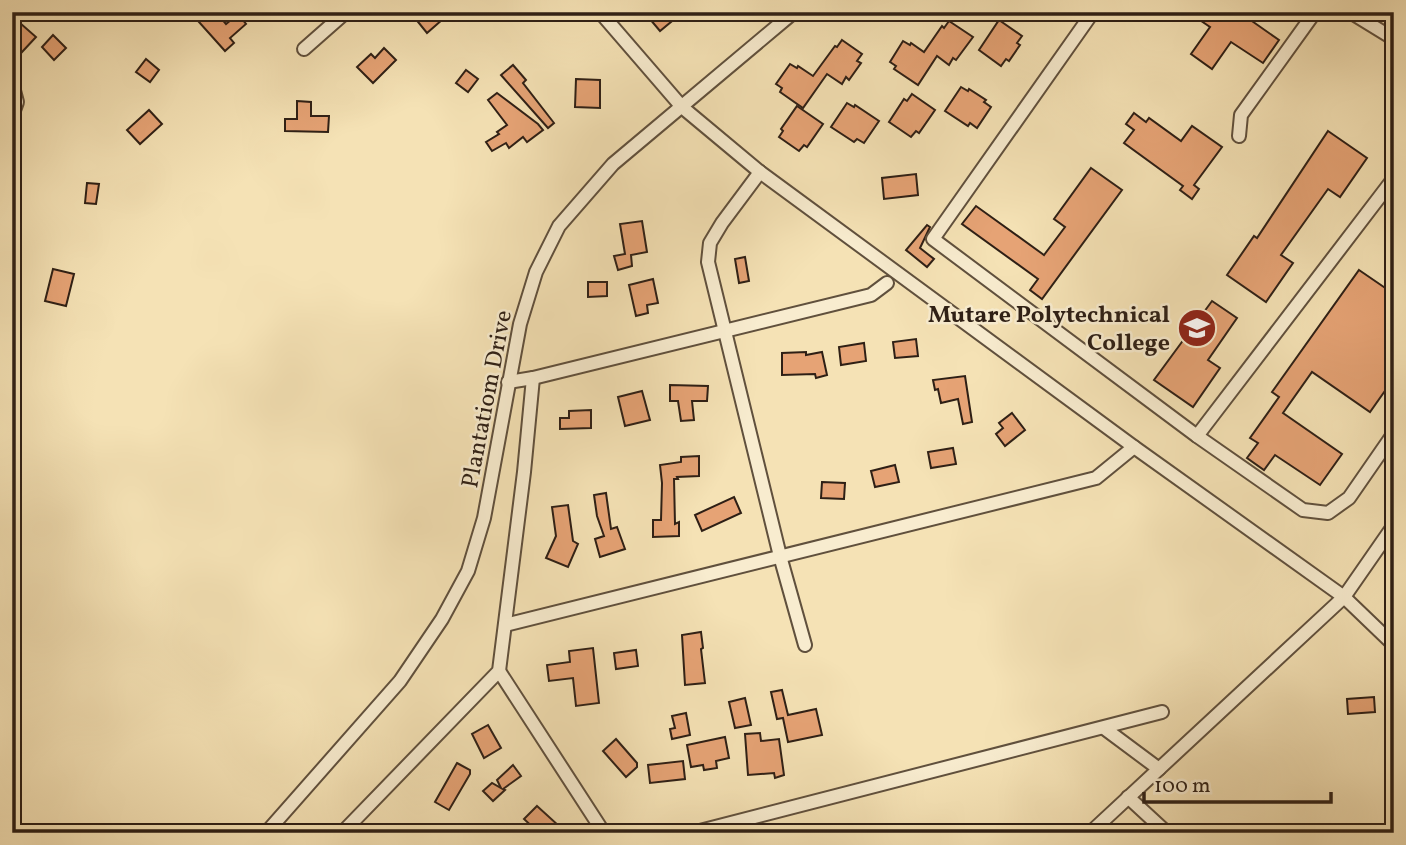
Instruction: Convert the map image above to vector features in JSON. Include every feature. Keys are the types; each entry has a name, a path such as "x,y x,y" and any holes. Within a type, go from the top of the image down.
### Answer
{"street":[{"path":"304,49 346,12"},
{"path":"600,12 682,107 760,172 1134,447 1344,597 1394,645"},
{"name":"Plantatiom Drive","path":"266,833 400,681 442,619 468,571 484,518 520,324 536,272 559,226 612,164 794,12"},
{"path":"1094,12 933,239 1197,436 1303,510 1328,513 1349,498 1394,433"},
{"path":"1239,136 1241,115 1315,12"},
{"path":"1350,12 1394,39"},
{"path":"12,83 17,102 12,116"},
{"path":"760,172 710,243 708,262 780,556 805,645"},
{"path":"1197,436 1394,178"},
{"path":"508,382 871,295 887,284"},
{"path":"342,833 499,671 533,378"},
{"path":"505,625 1096,478 1134,447"},
{"path":"1090,833 1344,597 1394,525"},
{"path":"499,671 604,833"},
{"path":"692,833 1162,712"},
{"path":"1104,728 1159,769"},
{"path":"1128,797 1167,833"}],"building":[{"path":"190,12 216,12 226,24 238,14 246,24 230,38 234,43 225,51"},
{"path":"410,12 451,12 427,33"},
{"path":"644,12 683,12 660,31"},
{"path":"1188,12 1239,12 1279,40 1263,63 1231,42 1212,69 1191,54 1210,27"},
{"path":"12,16 36,37 22,52 12,43"},
{"path":"999,20 1022,36 1017,43 1020,45 1009,61 1006,59 1001,66 979,50"},
{"path":"949,21 973,37 956,60 953,58 949,65 937,56 918,85 894,69 896,66 890,62 903,41 924,52 942,26 944,28"},
{"path":"53,35 66,48 54,60 42,47"},
{"path":"842,40 862,54 857,61 861,63 849,80 846,77 842,84 827,74 803,108 780,92 782,88 776,84 790,64 813,76"},
{"path":"384,48 396,60 373,83 357,67 371,54 375,58"},
{"path":"146,59 159,70 150,82 136,72"},
{"path":"513,65 526,80 523,83 554,123 548,128 501,75"},
{"path":"466,70 478,79 468,92 456,83"},
{"path":"576,79 600,80 600,108 575,107"},
{"path":"961,87 986,100 984,102 991,107 977,128 970,123 968,126 945,111"},
{"path":"497,93 543,130 527,142 523,137 509,148 506,143 492,151 486,142 507,125 488,100"},
{"path":"912,94 935,110 919,133 916,131 911,137 889,122 904,99 907,101"},
{"path":"297,101 311,102 311,116 329,116 328,132 285,131 285,119 297,119"},
{"path":"847,103 854,107 855,105 879,121 864,143 857,139 854,142 831,127"},
{"path":"797,106 823,124 807,147 804,145 799,151 779,137 783,131 781,129"},
{"path":"149,110 162,124 140,144 127,130"},
{"path":"1134,113 1146,122 1149,118 1181,141 1192,126 1222,147 1194,185 1199,189 1192,199 1180,190 1183,186 1124,143 1134,130 1126,124"},
{"path":"1328,131 1367,158 1340,197 1328,189 1281,255 1293,263 1266,302 1227,275 1254,236 1257,238"},
{"path":"1091,168 1122,190 1042,299 1030,290 1038,279 962,224 976,206 1044,255 1065,227 1054,219"},
{"path":"916,174 918,195 884,199 882,178"},
{"path":"87,183 99,184 96,204 85,203"},
{"path":"642,221 647,252 631,255 632,266 618,270 614,256 625,254 620,224"},
{"path":"927,225 930,227 920,248 934,259 927,267 906,250"},
{"path":"745,257 749,281 739,283 735,259"},
{"path":"53,269 74,274 66,306 45,301"},
{"path":"1359,270 1394,294 1394,378 1370,412 1312,372 1283,413 1342,454 1320,485 1275,455 1264,470 1247,458 1258,443 1250,438 1279,397 1272,392"},
{"path":"653,279 658,303 647,305 648,313 636,316 629,285"},
{"path":"588,282 607,282 607,296 588,297"},
{"path":"1212,301 1237,318 1208,360 1220,368 1193,407 1154,380"},
{"path":"916,339 918,356 895,358 893,342"},
{"path":"864,343 866,361 841,365 839,347"},
{"path":"806,352 806,355 822,352 827,375 816,378 815,374 782,375 782,353"},
{"path":"965,376 972,422 963,424 958,399 941,403 933,380"},
{"path":"670,385 708,386 707,401 692,401 694,420 681,421 678,401 670,401"},
{"path":"642,391 650,420 625,426 618,397"},
{"path":"591,410 591,428 560,429 560,418 569,418 569,411"},
{"path":"1012,413 1025,430 1005,446 996,434 1003,428 999,423"},
{"path":"953,448 956,464 931,468 928,452"},
{"path":"699,456 699,476 674,479 675,524 679,522 679,536 653,537 653,520 661,520 660,465 681,462 681,457"},
{"path":"895,465 899,482 875,487 871,471"},
{"path":"822,482 845,483 844,499 821,498"},
{"path":"606,493 611,529 617,527 625,549 600,557 595,539 604,536 594,495"},
{"path":"734,497 741,513 702,531 695,515"},
{"path":"568,505 573,541 578,544 568,567 546,558 556,536 552,507"},
{"path":"701,632 705,683 685,685 682,635"},
{"path":"593,648 599,703 576,706 573,678 549,681 547,665 570,662 569,651"},
{"path":"636,650 638,666 616,669 614,653"},
{"path":"782,690 788,715 816,709 822,735 788,742 783,718 777,719 771,692"},
{"path":"1374,697 1375,712 1348,714 1347,699"},
{"path":"745,698 751,725 735,728 729,702"},
{"path":"686,713 690,735 672,739 670,729 675,728 672,716"},
{"path":"488,725 501,748 484,758 472,734"},
{"path":"760,733 761,741 779,739 784,775 775,778 774,773 748,775 745,734"},
{"path":"725,737 729,758 716,761 717,768 704,770 703,765 691,767 687,745"},
{"path":"616,739 637,763 637,767 626,777 603,751"},
{"path":"683,761 685,779 650,783 648,765"},
{"path":"457,763 470,770 470,774 449,810 435,802"},
{"path":"513,765 521,776 503,789 505,790 493,801 483,791 492,783 501,788 497,780"},
{"path":"537,806 559,826 553,833 539,833 524,819"}],"place":[{"name":"Mutare Polytechnical College","path":"1197,328"}]}
